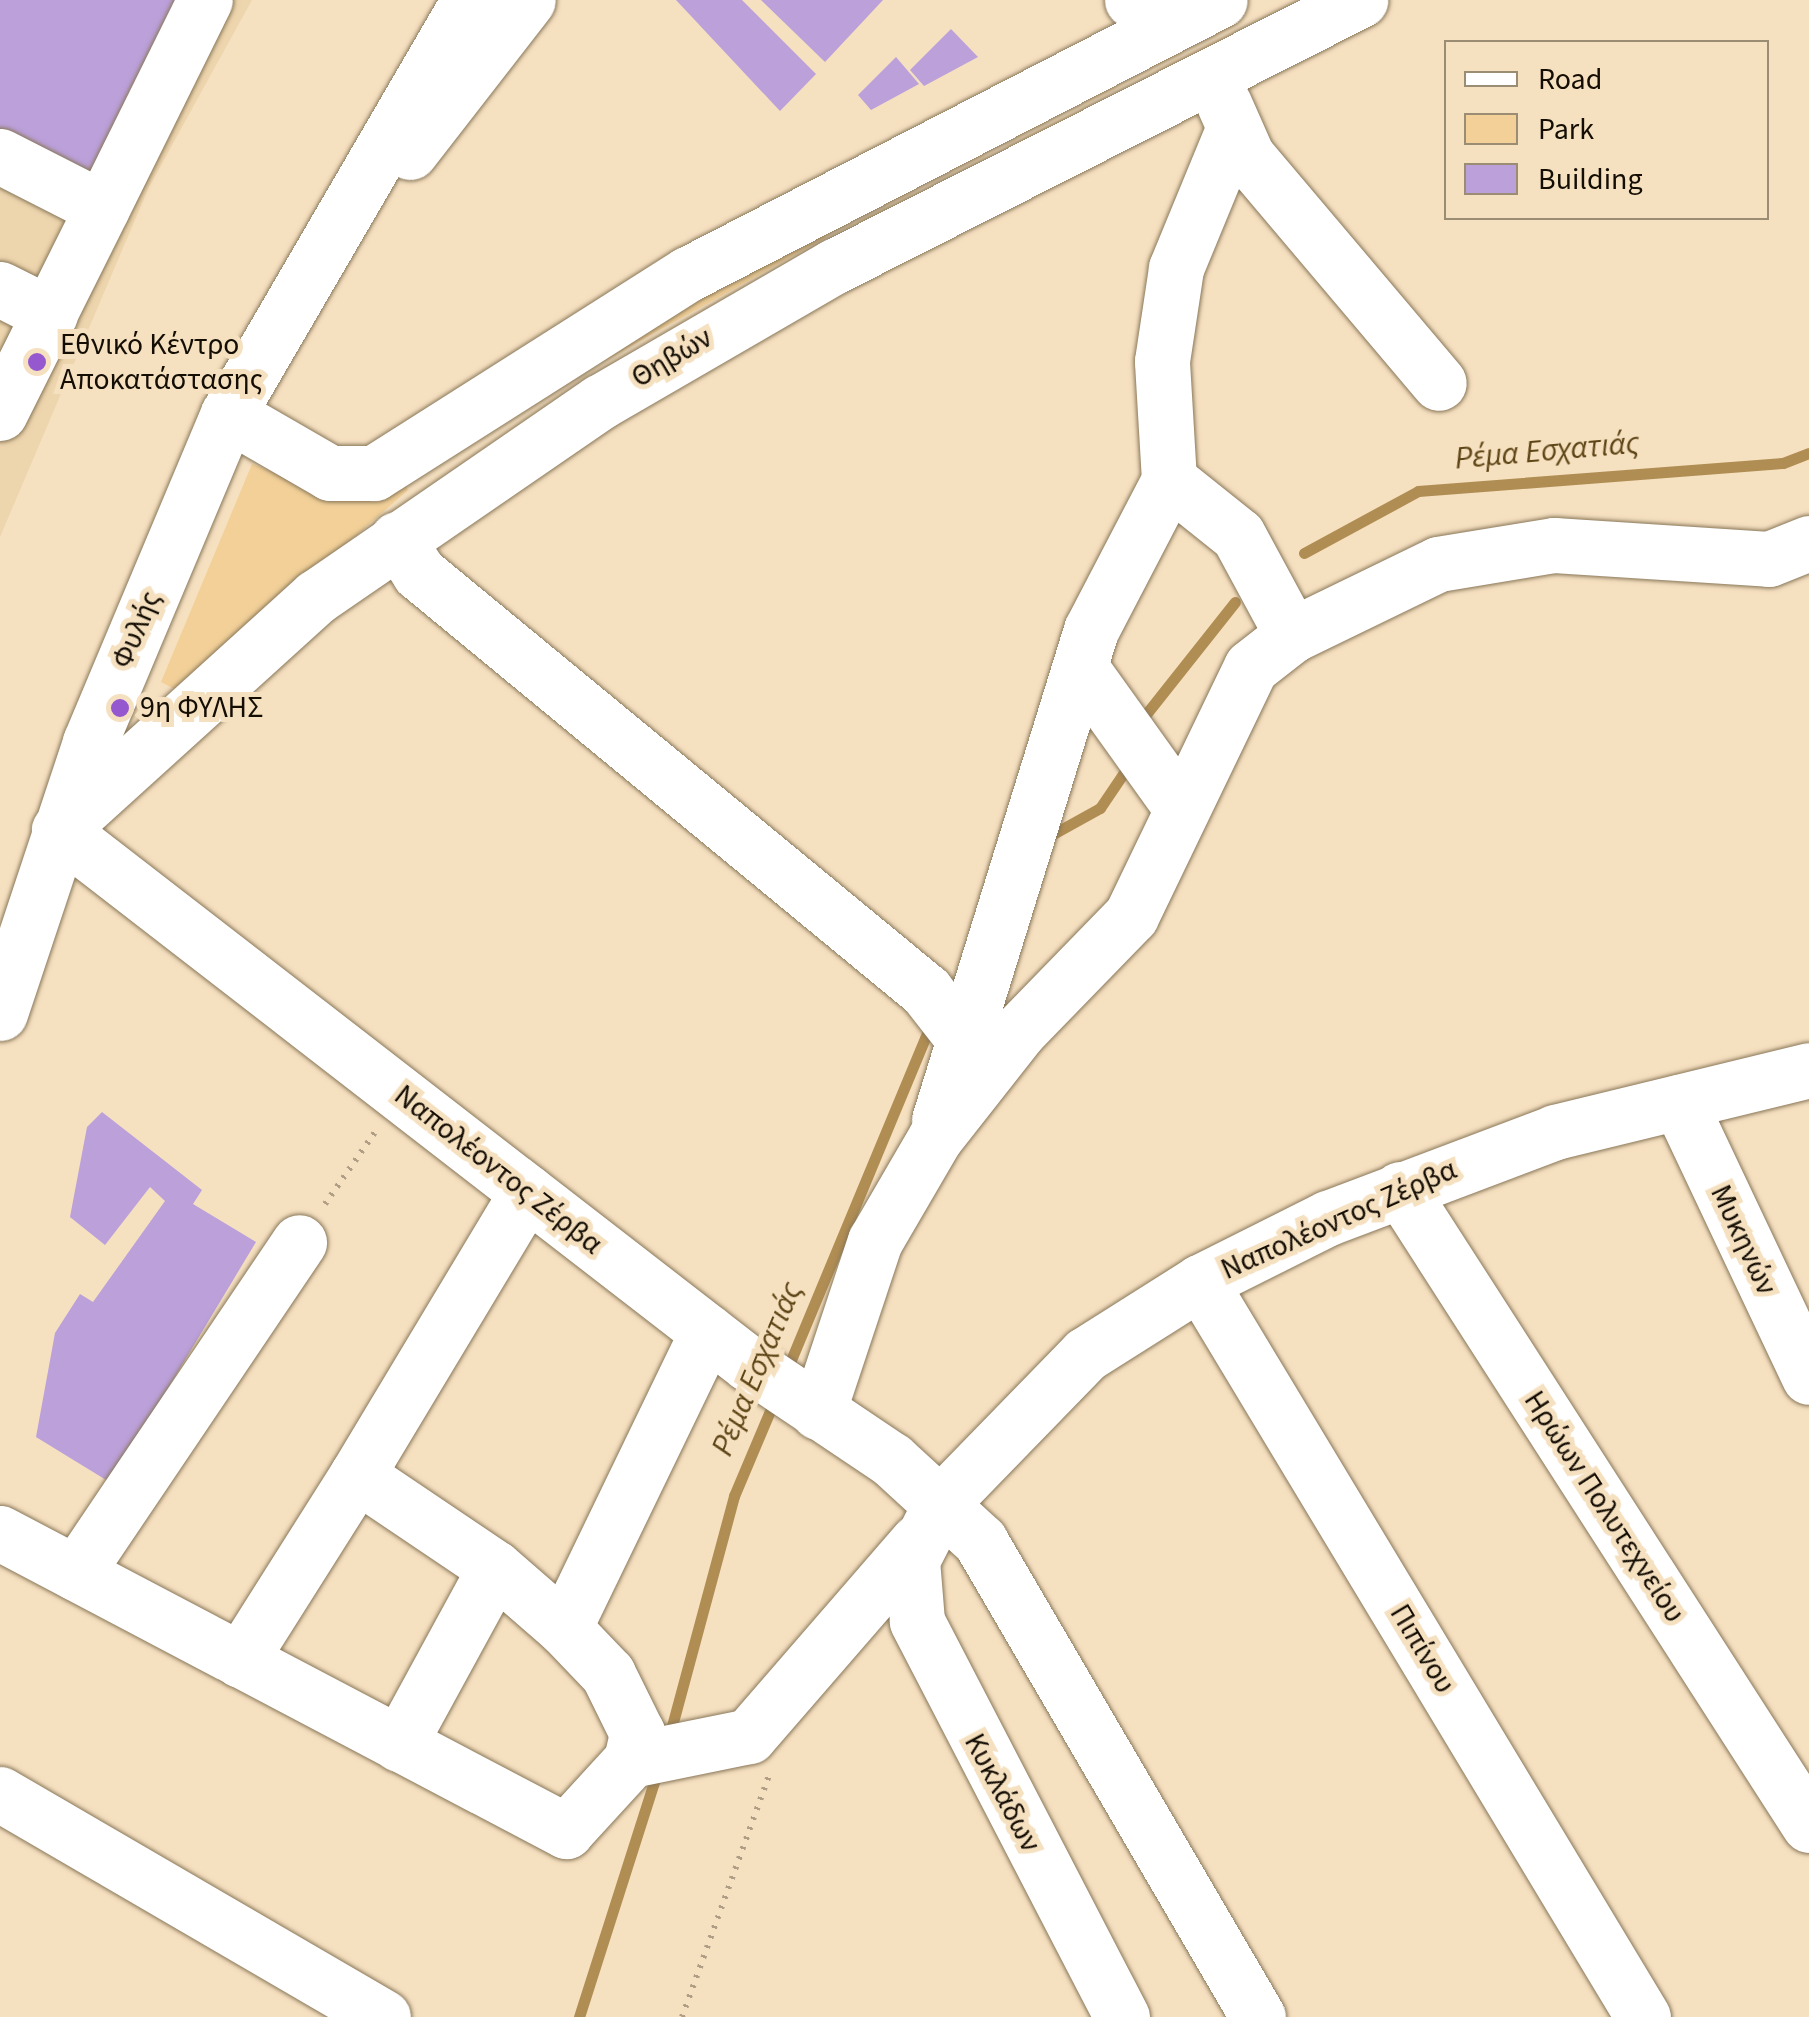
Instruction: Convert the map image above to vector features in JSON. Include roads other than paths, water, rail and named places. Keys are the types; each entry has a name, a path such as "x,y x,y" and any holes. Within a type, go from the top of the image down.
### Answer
{"street":[{"path":"0,413 205,0"},
{"name":"Φυλής","path":"316,266 528,0"},
{"path":"1132,0 1201,9"},
{"name":"Θηβών","path":"59,830 316,597 397,539 715,332 1360,0"},
{"path":"228,414 330,473 374,472 688,274 1201,9"},
{"name":"Φυλής","path":"0,1012 59,830 228,414 461,10"},
{"path":"1214,73 1233,130 1439,383"},
{"path":"936,1138 962,1036 1018,887 1081,668 1114,580 1169,480 1162,360 1176,268 1233,130"},
{"path":"0,156 102,208"},
{"path":"0,289 50,314"},
{"path":"1169,480 1238,536 1292,635"},
{"path":"397,539 419,572 926,990 962,1036"},
{"path":"810,1406 875,1242 936,1138 1020,1030 1131,916 1162,865 1179,806 1251,667 1292,635 1438,564 1554,544 1769,559 1809,543"},
{"path":"1081,668 1179,806"},
{"name":"Ναπολέοντος Ζέρβα","path":"59,830 707,1332 810,1406 923,1535 1086,1354 1200,1282 1400,1189 1555,1132 1809,1070"},
{"name":"Μυκηνών","path":"1679,1102 1809,1377"},
{"name":"Ηρώων Πολυτεχνείου","path":"1400,1189 1809,1825"},
{"path":"240,1660 357,1475 526,1192"},
{"path":"76,1574 299,1242"},
{"name":"Πιπίνου","path":"1200,1282 1644,2017"},
{"path":"564,1628 707,1332"},
{"path":"0,1533 566,1831 631,1760 637,1733 628,1706 564,1628 495,1568 357,1475"},
{"path":"631,1760 750,1736 777,1711 923,1535 1016,1590 1258,2017"},
{"name":"Κυκλάδων","path":"923,1535 912,1601 934,1663 1122,2017"},
{"path":"398,1744 495,1568"},
{"path":"0,1794 383,2017"}],"waterway":[{"name":"Ρέμα Εσχατιάς","path":"1304,553 1418,491 1783,463 1809,453"},
{"name":"Ρέμα Εσχατιάς","path":"1143,718 1235,602"},
{"name":"Ρέμα Εσχατιάς","path":"1044,839 1100,808 1127,768"},
{"name":"Ρέμα Εσχατιάς","path":"786,1372 927,1033"},
{"name":"Ρέμα Εσχατιάς","path":"669,1737 734,1496 775,1399"},
{"name":"Ρέμα Εσχατιάς","path":"579,2017 657,1772"}],"place":[{"name":"Εθνικό Κέντρο Αποκατάστασης","path":"37,362"},
{"name":"9η ΦΥΛΗΣ","path":"120,708"}]}
